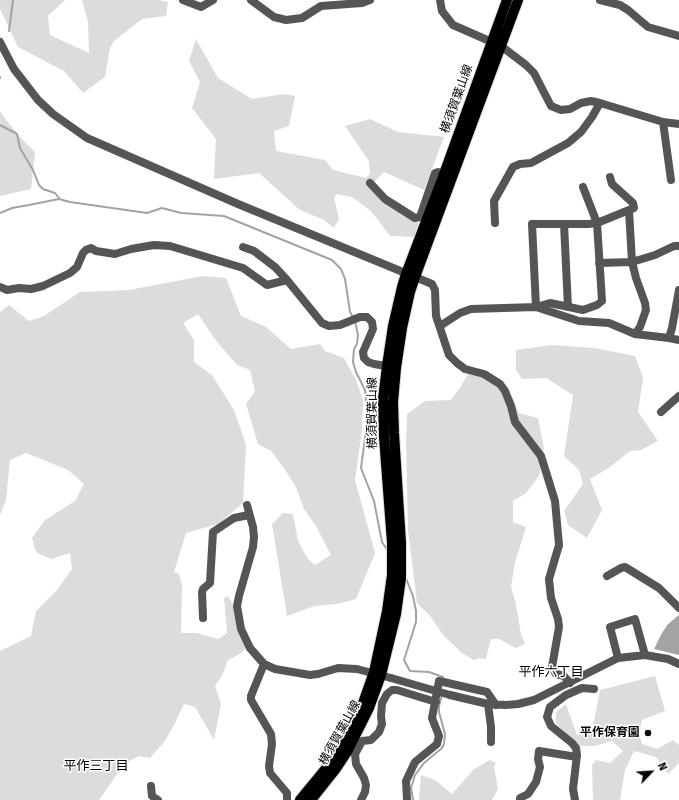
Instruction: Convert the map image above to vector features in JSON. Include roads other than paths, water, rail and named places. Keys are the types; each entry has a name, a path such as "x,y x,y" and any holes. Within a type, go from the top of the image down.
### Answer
{"main road":[{"name":"横須賀葉山線","path":"311,800 347,752 369,708 382,675 396,614 400,583 401,549 391,367 393,326 402,287 411,276 448,176 496,44 507,0"},
{"name":"横須賀葉山線","path":"496,44 518,0"},
{"name":"横須賀葉山線","path":"300,800 328,766 340,748 362,706 382,675 387,611 392,576 392,542 384,437 384,399 391,367"}],"street":[{"path":"183,0 201,7 213,0"},
{"path":"250,0 274,17 286,20 302,18 321,6 362,3 370,0"},
{"path":"440,0 442,11 453,26 496,44 526,65 534,73 551,106 561,110 570,109 581,103 591,101 663,122 679,124"},
{"path":"600,0 620,2 648,27 679,36"},
{"path":"0,42 14,69 38,100 52,114 87,138 238,204 432,284 435,290 436,316 449,355 465,369 484,374 500,384 507,396 515,422 541,456 555,501 559,545 549,579 551,598 558,618 552,667 556,674 564,676 570,693"},
{"path":"495,223 494,201 513,167 520,164 531,163 568,143 581,132 600,103"},
{"path":"663,122 671,180"},
{"path":"370,183 385,199 415,218 420,217 435,173 438,172 448,176"},
{"path":"536,307 532,224 597,223 634,208 633,203 612,184 610,177"},
{"path":"440,326 460,313 471,309 536,307 550,303 583,310 597,305 602,301 597,223 583,187"},
{"path":"629,210 632,262 646,310 640,327 635,334"},
{"path":"564,224 568,307"},
{"path":"0,287 8,290 19,288 31,289 43,286 70,273 77,267 83,253 91,248 96,251 115,254 154,245 170,246 238,266 266,285 287,280"},
{"path":"243,246 254,251 276,267 322,323 329,326 340,325 360,317 367,317 372,322 373,330 364,352 364,358 368,362 391,367"},
{"path":"599,263 632,262 655,255 674,246 679,246"},
{"path":"669,338 679,290"},
{"path":"536,307 580,321 609,323 635,334 679,340"},
{"path":"662,412 679,396"},
{"path":"247,505 253,527 253,542 239,596 238,617 250,648 264,664 275,669 310,675 338,668 357,669 492,704 518,704 534,700 618,658 645,655 668,659 679,664"},
{"path":"203,618 202,592 203,589 210,583 213,532 234,518 249,515"},
{"path":"607,576 625,567 659,588 678,606"},
{"path":"618,658 610,627 635,620 645,655"},
{"path":"264,664 251,696 251,700 271,734 272,744 269,766 270,773 287,793 287,800"},
{"path":"407,800 406,781 415,762 437,744 439,736 432,718 432,710 436,702 439,681 487,692 492,704 491,742"},
{"path":"575,800 573,789 577,757 576,748 572,743 550,726 547,717 550,707 570,693 582,688 594,689"},
{"path":"361,800 365,792 366,785 364,778 356,764 355,754 362,741 371,740 380,732 382,724 380,716 382,703 388,694 392,690 397,690 436,702"},
{"path":"520,800 520,798 528,794 536,782 540,767 538,759 539,751 577,757"},
{"path":"152,786 152,796 158,800"}],"waterway":[{"path":"9,31 13,0"},
{"path":"0,125 17,134 20,148 33,170 39,185 43,189 55,193 59,198"},
{"path":"0,213 12,208 59,199 70,202 147,213 162,208 181,213 224,216 332,260 341,269 345,279 350,312 353,317"},
{"path":"355,321 358,335 357,344 354,349 353,362 365,390 368,416 361,468 374,501 382,542 388,551"},
{"path":"405,576 413,596 416,611 416,622 404,660 410,671 429,672 443,677 443,680"},
{"path":"413,800 411,788 415,775 424,763 442,748 444,744 445,734 439,712 442,695"}],"place":[{"name":"平作保育園","path":"648,733"}],"district":[{"name":"平作六丁目","path":"551,672"},
{"name":"平作三丁目","path":"96,766"}]}
